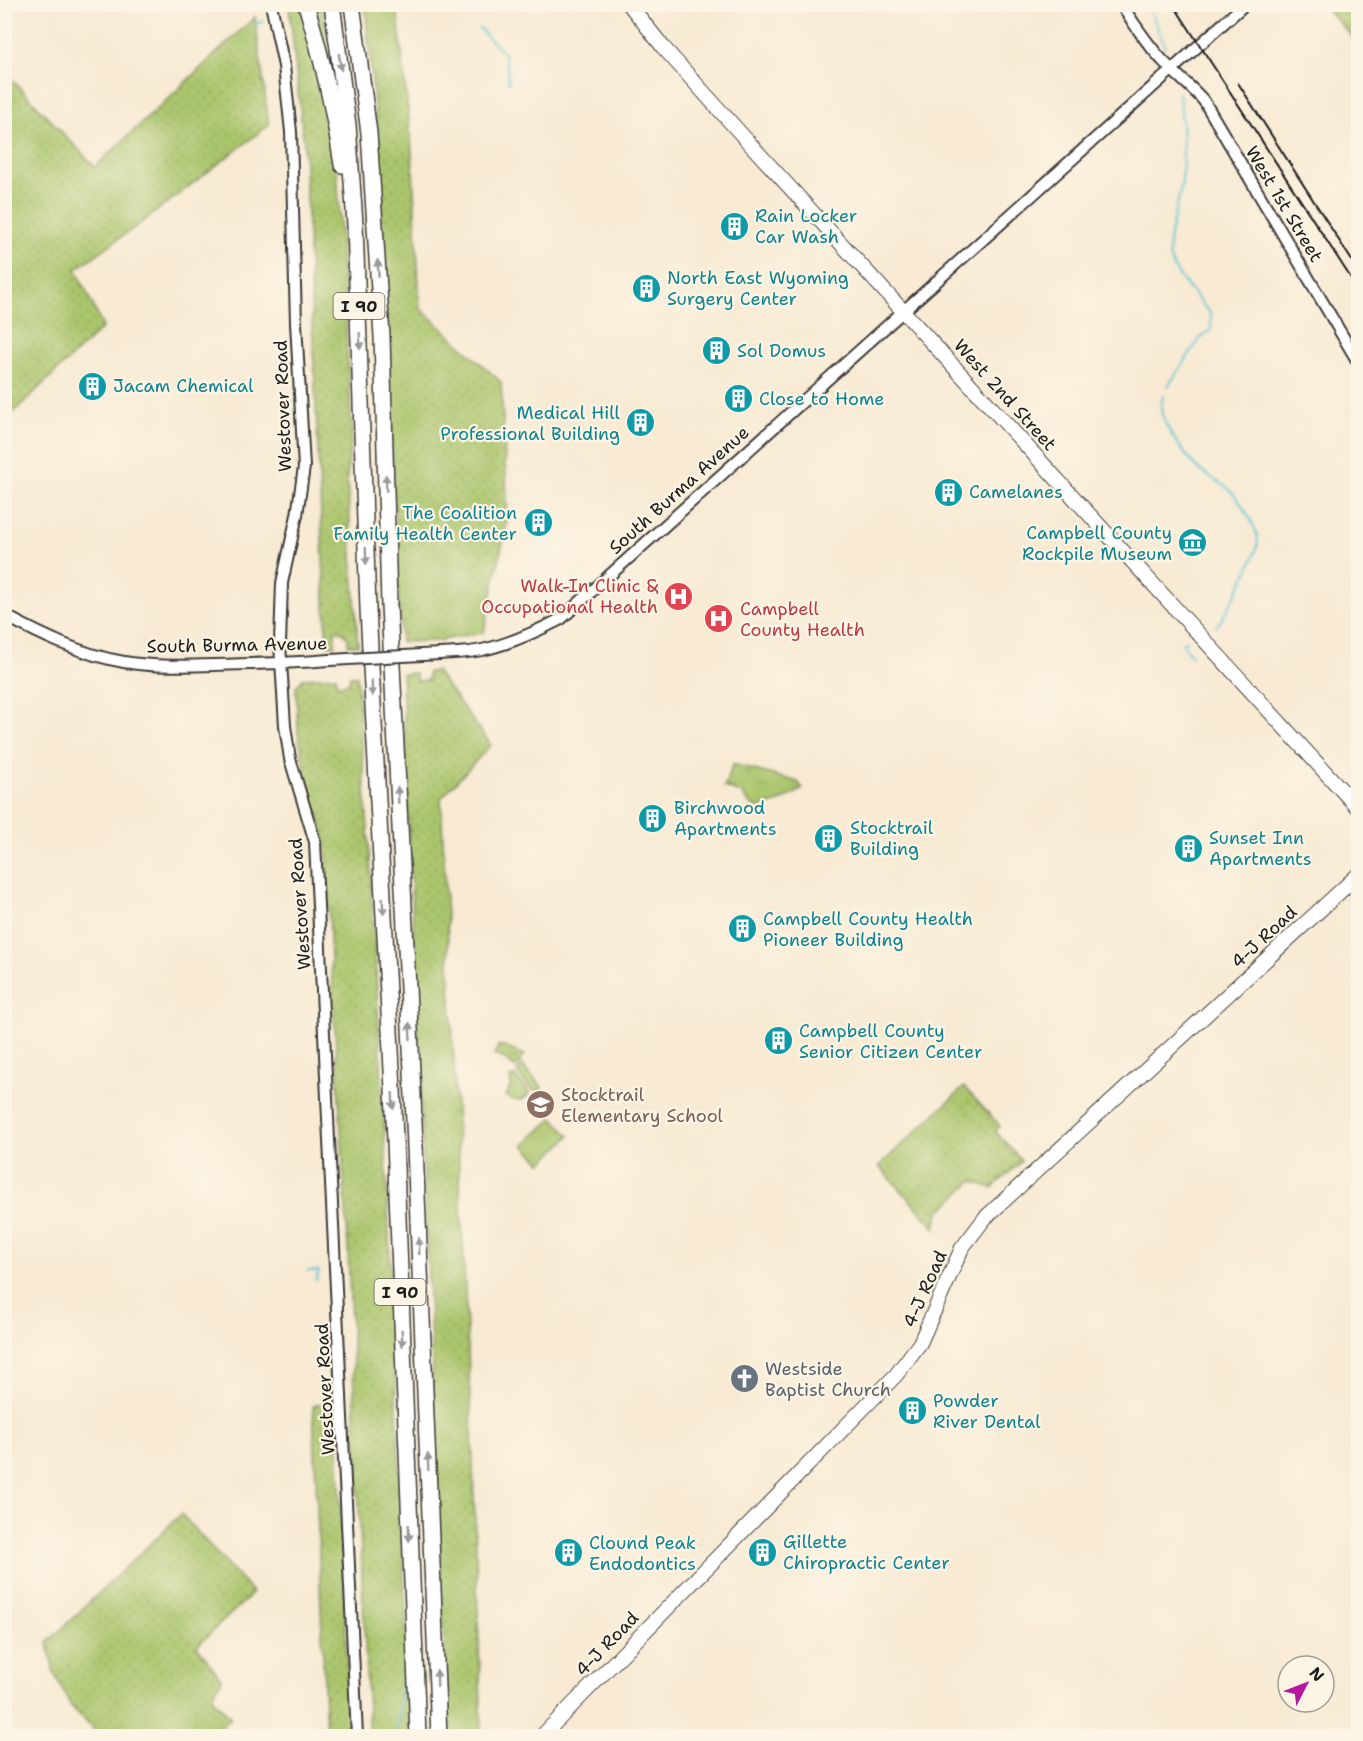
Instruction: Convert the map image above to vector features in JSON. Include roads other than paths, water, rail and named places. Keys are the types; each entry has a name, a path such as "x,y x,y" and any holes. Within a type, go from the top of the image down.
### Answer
{"highway":[{"name":"I 90","path":"306,4 323,61 334,112 359,316"},
{"name":"I 90","path":"332,4 348,125 359,316 369,620 393,1089 418,1737"},
{"name":"I 90","path":"352,4 369,133"},
{"name":"I 90","path":"361,4 382,336 390,616 411,1048 439,1737"}],"main road":[{"name":"West 2nd Street","path":"629,4 667,52 1359,808"},
{"name":"4-J Road","path":"542,1737 884,1387 911,1356 920,1343 962,1248 985,1218 1359,875"}],"street":[{"name":"Westover Road","path":"271,4 284,66 291,132 296,313 304,467 297,515 282,582 281,663 285,726 290,759 315,842 357,1737"},
{"name":"West 1st Street","path":"1121,4 1140,34 1164,63 1204,101 1359,362"},
{"name":"South Burma Avenue","path":"4,615 69,646 122,662 178,666 440,654 481,650 538,631 561,618 1245,4"}],"waterway":[{"path":"1148,4 1165,47"},
{"path":"255,25 263,21"},
{"path":"479,28 505,55 509,83"},
{"path":"1168,386 1199,340 1211,329 1211,315 1173,266 1169,252 1182,181 1183,137 1179,93"},
{"path":"1163,396 1161,410 1163,417 1176,441 1198,468 1232,493 1257,534 1257,548 1248,571 1216,627"},
{"path":"1186,641 1182,643 1191,656"},
{"path":"308,1271 319,1271 316,1280"},
{"path":"396,1736 402,1679"}],"railway":[{"path":"1173,4 1358,289"},
{"path":"1238,83 1358,270"}],"place":[{"name":"Rain Locker Car Wash","path":"734,226"},
{"name":"North East Wyoming Surgery Center","path":"646,288"},
{"name":"Sol Domus","path":"716,351"},
{"name":"Jacam Chemical","path":"92,386"},
{"name":"Close to Home","path":"738,399"},
{"name":"Medical Hill Professional Building","path":"641,423"},
{"name":"Camelanes","path":"948,492"},
{"name":"The Coalition Family Health Center","path":"538,523"},
{"name":"Campbell County Rockpile Museum","path":"1193,543"},
{"name":"Walk-In Clinic & Occupational Health","path":"679,596"},
{"name":"Campbell County Health","path":"719,619"},
{"name":"Birchwood Apartments","path":"653,818"},
{"name":"Stocktrail Building","path":"829,838"},
{"name":"Sunset Inn Apartments","path":"1188,848"},
{"name":"Campbell County Health Pioneer Building","path":"742,929"},
{"name":"Campbell County Senior Citizen Center","path":"778,1041"},
{"name":"Stocktrail Elementary School","path":"540,1105"},
{"name":"Westside Baptist Church","path":"744,1379"},
{"name":"Powder River Dental","path":"912,1411"},
{"name":"Gillette Chiropractic Center","path":"762,1552"},
{"name":"Clound Peak Endodontics","path":"568,1553"}]}
